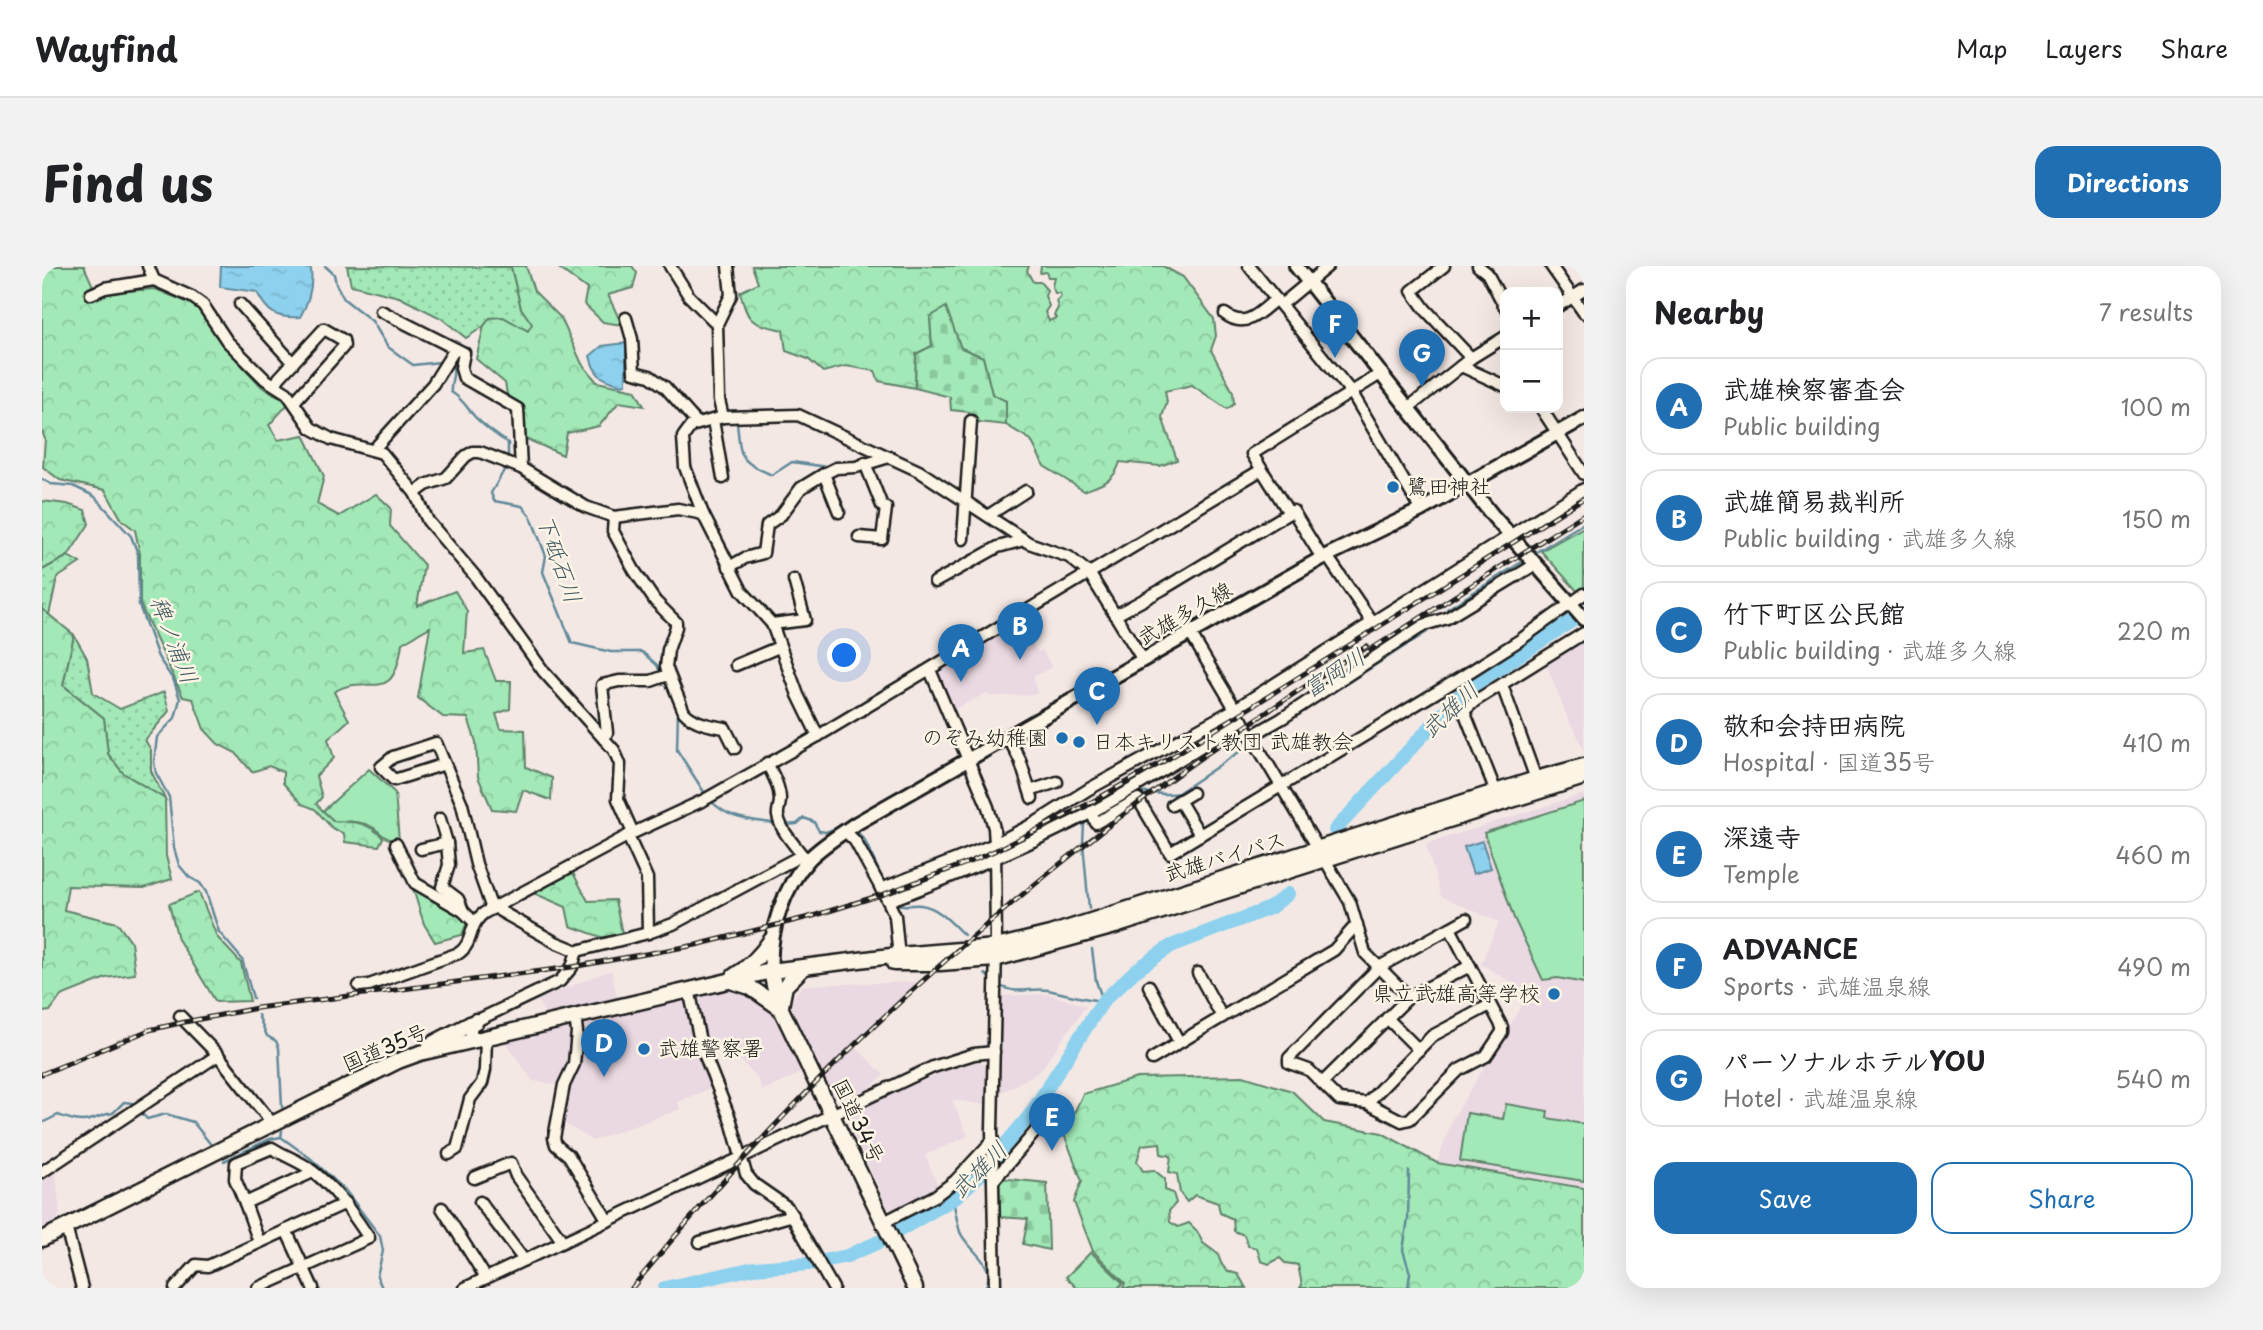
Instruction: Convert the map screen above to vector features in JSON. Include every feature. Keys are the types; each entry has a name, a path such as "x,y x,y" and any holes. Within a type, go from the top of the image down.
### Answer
{"highway":[{"name":"武雄バイパス","path":"1321,855 1496,792 1584,766"},
{"name":"武雄バイパス","path":"772,971 872,960 995,953 1050,934 1584,777"},
{"path":"727,980 746,970 772,940"},
{"path":"727,980 750,987 781,1009 785,986 804,967"},
{"name":"国道35号","path":"42,1239 398,1061 486,1036 772,971"},
{"name":"国道34号","path":"772,971 781,1009 915,1288"},
{"path":"420,1053 436,1040 475,1021"}],"main road":[{"path":"1296,266 1467,484 1584,619"},
{"name":"武雄多久線","path":"772,971 772,940 779,912 805,857 967,760 1325,557 1421,510 1584,418"}],"street":[{"path":"148,266 154,280"},
{"path":"670,266 689,296 717,324"},
{"path":"723,478 718,418 717,324 732,295 728,266"},
{"path":"1249,266 1352,393 1421,510"},
{"path":"1225,314 1235,320 1251,320 1328,266"},
{"path":"1444,266 1412,291 1425,309 1471,358"},
{"path":"1478,266 1487,273 1500,298"},
{"path":"1551,266 1584,313"},
{"path":"91,294 105,288 154,280 192,296 202,305 239,355 294,402 311,428 331,439 382,453 415,493 428,521 475,576 544,672 614,750 620,764 618,799 647,878 648,933"},
{"path":"1563,303 1584,290"},
{"path":"240,304 293,363"},
{"path":"381,312 464,354 461,368 464,378 518,408 513,465"},
{"path":"626,318 632,340 634,372 650,376 665,387 697,424"},
{"path":"276,384 324,329 343,340 344,346 294,402"},
{"path":"1408,408 1471,358 1500,341"},
{"path":"374,449 433,384 455,349"},
{"path":"1461,366 1500,384"},
{"path":"1289,513 1252,454 1382,373"},
{"path":"1544,413 1584,474"},
{"path":"818,736 798,695 772,624 742,591 689,480 683,446 686,430 697,424 718,418 798,415 919,471 1024,540 1069,557 1089,573 1143,660"},
{"path":"963,539 971,421"},
{"path":"415,493 426,485 446,478 466,456 480,452 513,465 586,507 614,517 678,509 703,514"},
{"path":"729,567 762,553 767,524 781,514 801,488 836,468 889,457"},
{"path":"859,537 882,539 886,508 882,506 865,463"},
{"path":"359,986 369,985 459,953 469,944 474,922 495,908 631,834 707,798 818,736 1261,470"},
{"path":"824,474 839,512"},
{"path":"881,888 995,844 1035,823 1088,789 1236,709 1584,489"},
{"path":"989,515 1026,491"},
{"path":"1116,615 1293,511 1372,622"},
{"path":"614,517 613,531 634,570 655,601 676,622 663,677 687,716 725,728 735,748"},
{"path":"935,582 998,547 1024,540"},
{"path":"1251,736 1424,625 1447,618 1531,558"},
{"path":"772,624 805,620 794,580"},
{"path":"1091,812 1096,823 1138,799 1170,853 1460,678 1520,640 1584,594"},
{"path":"1191,633 1350,902 1365,953 1409,997"},
{"path":"1496,792 1464,711 1475,701 1584,633"},
{"path":"736,665 779,647"},
{"path":"930,670 988,807 994,828 995,1288"},
{"path":"604,739 607,725 602,685 619,681 651,681 663,677"},
{"path":"1502,685 1536,779"},
{"path":"888,901 995,859 1091,812 1242,720"},
{"path":"1008,737 1020,760 1031,794 1057,782"},
{"path":"445,764 394,780 381,767 393,757 436,743 445,764 462,804 476,864 495,908 555,942 577,951 648,933 673,923 805,857 781,824 777,813 780,790 767,763"},
{"path":"1192,793 1176,802 1200,835"},
{"path":"440,820 447,843 449,865 443,887 458,899 463,911"},
{"path":"845,831 856,841 895,916 899,959"},
{"path":"421,849 447,843"},
{"path":"396,844 415,883 463,911 474,922"},
{"path":"1450,928 1502,1032 1486,1056 1459,1070 1410,1119 1402,1122 1367,1103 1339,1100 1309,1070 1289,1063 1289,1058 1379,967 1466,919"},
{"path":"1152,1059 1334,950 1357,924"},
{"path":"471,1040 471,1028 475,1021 560,981 572,967 577,951"},
{"path":"1322,1083 1409,997 1470,966"},
{"path":"1198,973 1222,1017"},
{"path":"1149,986 1179,1042"},
{"path":"689,989 701,1046 731,1121 746,1174 754,1184 787,1207 833,1288"},
{"path":"1367,1103 1432,1036 1490,1005"},
{"path":"180,1016 218,1055 272,1123"},
{"path":"575,1016 577,1032 574,1064 564,1084 556,1145 569,1157 608,1221"},
{"path":"1387,1018 1419,1050"},
{"path":"449,1154 457,1149 470,1099 482,1083 486,1036"},
{"path":"465,1288 933,1067 974,1054 994,1052"},
{"path":"42,1172 218,1055"},
{"path":"994,1177 1035,1132 1051,1107"},
{"path":"884,1222 955,1181 993,1140"},
{"path":"258,1288 369,1238 346,1203 313,1172 272,1148 236,1163 235,1179 259,1242"},
{"path":"474,1178 510,1163 516,1176 563,1242"},
{"path":"245,1203 313,1172"},
{"path":"480,1202 524,1260"},
{"path":"174,1288 196,1265 208,1266 346,1203"},
{"path":"442,1208 486,1278"},
{"path":"700,1242 793,1215"},
{"path":"66,1227 82,1288"},
{"path":"286,1230 313,1288"}],"shaded area":[{"path":"1017,619 1038,652 1042,650 1052,667 1033,677 1037,693 989,696 987,693 950,711 937,679 939,668"},
{"path":"1581,638 1584,639 1584,751 1569,722 1545,660"},
{"name":"県立武雄高等学校","path":"1584,794 1584,1188 1437,1163 1452,1120 1526,999 1523,989 1481,964 1499,922 1441,896 1426,844"},
{"path":"611,970 618,1001 546,1015 537,1000"},
{"path":"917,982 852,1043 884,1075 865,1092 831,1099 790,1003 803,985"},
{"path":"732,987 764,1000 779,1020 801,1073 762,1091 758,1079 727,1046 707,1053 693,996"},
{"path":"1048,994 1086,1006 1039,1072 998,1094 999,996"},
{"path":"687,997 713,1087 678,1102 680,1109 592,1141 563,1122 579,1022"},
{"path":"574,1024 570,1066 560,1085 533,1081 505,1042"},
{"path":"981,1062 988,1070 988,1105 952,1100 968,1136 925,1155 939,1189 899,1209 888,1208 847,1120 853,1112 940,1073"},
{"path":"55,1166 60,1215 51,1226 42,1230 42,1175"}],"green space":[{"path":"42,266 84,266 96,293 155,289 199,307 237,360 262,387 289,403 269,425 278,440 304,435 324,476 317,504 339,516 376,494 391,508 390,526 424,565 417,606 455,591 467,611 464,653 484,650 496,681 511,681 510,709 496,714 501,729 525,730 526,767 552,778 551,800 523,790 516,811 492,809 478,777 476,742 468,718 443,717 418,698 430,627 402,643 398,664 385,683 346,686 334,692 349,720 328,739 334,758 316,776 322,797 316,804 334,821 355,822 373,829 383,838 379,846 345,842 344,834 332,828 315,809 302,804 283,783 283,772 269,766 252,772 236,753 218,744 204,729 193,699 183,697 140,604 140,554 135,530 122,520 105,490 60,480 43,467 45,439 42,431"},
{"path":"347,266 511,267 521,308 533,324 528,331 503,317 490,318 484,326 466,338 441,318 399,297 351,285"},
{"path":"486,266 526,266 534,291 561,318 582,364 597,382 635,390 644,406 619,402 599,426 567,433 563,455 524,438 523,410 508,400 505,383 476,359 484,326 490,318 503,317 528,331 532,324 521,308 511,267"},
{"path":"556,266 632,266 637,273 633,288 608,295 622,325 603,322 584,304 587,289"},
{"path":"752,266 1029,266 1027,271 1033,282 1040,282 1047,290 1045,296 1049,306 1045,312 1049,321 1056,318 1056,301 1061,296 1055,293 1052,287 1054,277 1048,277 1046,272 1040,273 1041,266 1163,266 1183,277 1214,319 1216,336 1211,350 1233,392 1234,404 1227,409 1192,385 1165,391 1167,402 1162,417 1177,460 1160,466 1120,462 1111,478 1084,491 1044,466 1031,440 1006,425 1006,401 992,395 983,357 961,348 930,317 932,346 916,354 915,388 879,381 875,371 846,366 823,372 808,359 786,351 783,330 757,323 749,316 740,292 758,283"},
{"path":"946,307 961,348 983,357 992,394 1006,401 1006,425 968,421 969,412 951,410 950,397 915,388 916,354 932,346 930,317"},
{"path":"42,501 67,504 85,510 89,524 68,556 42,570"},
{"path":"1584,527 1584,590 1579,593 1541,551"},
{"path":"68,556 80,563 57,578 49,615 42,609 42,570"},
{"path":"42,609 74,635 63,685 104,718 108,754 123,773 165,799 166,856 172,879 144,888 68,886 64,910 117,923 131,942 135,974 106,978 61,996 50,1011 42,1012"},
{"path":"74,635 87,658 93,693 120,709 164,692 169,711 145,740 151,750 151,771 165,799 123,773 108,754 104,718 63,685"},
{"path":"369,769 395,793 399,841 387,838 365,824 334,821 323,811"},
{"path":"1584,801 1584,983 1558,978 1543,980 1514,918 1484,833"},
{"path":"573,873 588,901 615,900 622,933 604,938 570,926 566,907 531,892"},
{"path":"428,884 454,898 467,922 462,935 435,942 424,924 413,889"},
{"path":"199,892 217,937 241,963 250,1001 216,1002 178,939 169,904"},
{"path":"1243,1076 1292,1091 1324,1122 1382,1133 1437,1163 1584,1188 1584,1288 1300,1288 1302,1285 1298,1265 1285,1263 1280,1258 1269,1264 1261,1261 1257,1248 1248,1246 1244,1235 1234,1231 1233,1219 1220,1213 1218,1203 1195,1195 1187,1202 1180,1193 1177,1174 1169,1172 1171,1156 1161,1154 1160,1143 1142,1145 1137,1161 1143,1171 1154,1170 1165,1179 1165,1190 1173,1193 1176,1203 1169,1211 1170,1222 1178,1227 1189,1223 1203,1243 1218,1254 1224,1268 1238,1274 1246,1288 1123,1288 1125,1283 1093,1251 1074,1202 1082,1181 1064,1134 1083,1094 1137,1078"},
{"path":"1506,1104 1548,1111 1547,1118 1584,1124 1584,1181 1460,1161 1467,1113 1503,1119"},
{"path":"999,1178 1047,1183 1049,1250 1023,1244 1028,1219 999,1217"},
{"path":"1091,1252 1123,1283 1118,1288 1077,1288 1066,1277"}],"water":[{"path":"221,266 295,266 311,269 310,294 300,317 279,316 269,310 257,292 220,287"},
{"path":"626,343 626,384 621,385 600,376 590,356 602,346"},
{"path":"1482,841 1491,868 1473,874 1464,847"}],"waterway":[{"name":"下砥石川","path":"325,266 334,274 344,299 372,321 388,347 413,365 440,362 453,367 451,392 475,417 508,443 508,460"},
{"path":"724,266 726,287"},
{"path":"737,423 743,457 761,470 772,475 792,462 827,467"},
{"name":"下砥石川","path":"506,467 491,493 494,501 522,506 531,517 546,556 543,572 572,643 611,652 642,652 657,665 661,674"},
{"name":"稗ノ浦川","path":"42,479 51,484 73,486 94,496 131,536 138,554 139,605 158,657 174,681 180,699 175,718 157,737 154,762 156,773 169,797 174,848 179,865 189,877 200,883 206,892 219,932 242,959 253,998"},
{"name":"富岡川","path":"1533,554 1584,523"},
{"name":"富岡川","path":"1447,609 1525,560"},
{"name":"武雄川","path":"1335,830 1463,692 1584,613"},
{"name":"富岡川","path":"1258,740 1427,632"},
{"name":"下砥石川","path":"664,680 678,710 677,750 706,795"},
{"name":"富岡川","path":"1098,816 1138,794 1178,793 1248,746"},
{"name":"下砥石川","path":"710,800 733,816 777,824"},
{"name":"下砥石川","path":"784,825 797,824 804,818 814,822 819,831 826,832 844,825"},
{"name":"富岡川","path":"1089,909 1083,843 1084,824 1092,819"},
{"name":"下砥石川","path":"856,831 864,839 884,882"},
{"name":"武雄川","path":"665,1288 754,1268 809,1264 847,1256 881,1241 953,1199 981,1174 1030,1115 1103,1001 1135,971 1171,946 1270,908 1288,894"},
{"name":"下砥石川","path":"898,904 921,905 934,909 964,935"},
{"name":"下砥石川","path":"998,985 1018,991 1048,990 1103,1001 1096,981 1092,949"},
{"name":"下砥石川","path":"985,974 993,981"},
{"name":"稗ノ浦川","path":"258,1015 267,1036 276,1041 279,1048 282,1107"},
{"path":"42,1123 58,1115 85,1121 113,1113 124,1102 132,1103 147,1119 166,1114 193,1122 212,1146"},
{"name":"稗ノ浦川","path":"282,1131 281,1137 310,1158 345,1190 380,1236 383,1251 377,1276 382,1288"},
{"path":"224,1161 270,1139 281,1137"},
{"path":"1408,1288 1410,1273 1403,1250 1408,1219 1409,1171"},
{"path":"953,1199 960,1232 981,1258 988,1272 985,1288"}],"railway":[{"path":"42,1074 149,1030 185,1022 257,1008 572,967 696,945 813,916 884,894 972,861 1090,803 1173,756 1584,498"},
{"path":"1362,655 1584,514"},
{"path":"632,1288 689,1220 809,1090 938,967 1005,909 1144,799 1367,646"}],"place":[{"name":"ADVANCE","path":"1335,358"},
{"name":"パーソナルホテルYOU","path":"1422,387"},
{"name":"鷺田神社","path":"1393,487"},
{"name":"武雄簡易裁判所","path":"1020,660"},
{"name":"武雄検察審査会","path":"961,682"},
{"name":"竹下町区公民館","path":"1097,725"},
{"name":"のぞみ幼稚園","path":"1062,738"},
{"name":"日本キリスト教団 武雄教会","path":"1079,742"},
{"name":"県立武雄高等学校","path":"1554,994"},
{"name":"武雄警察署","path":"644,1049"},
{"name":"敬和会持田病院","path":"604,1077"},
{"name":"深遠寺","path":"1052,1151"}]}
